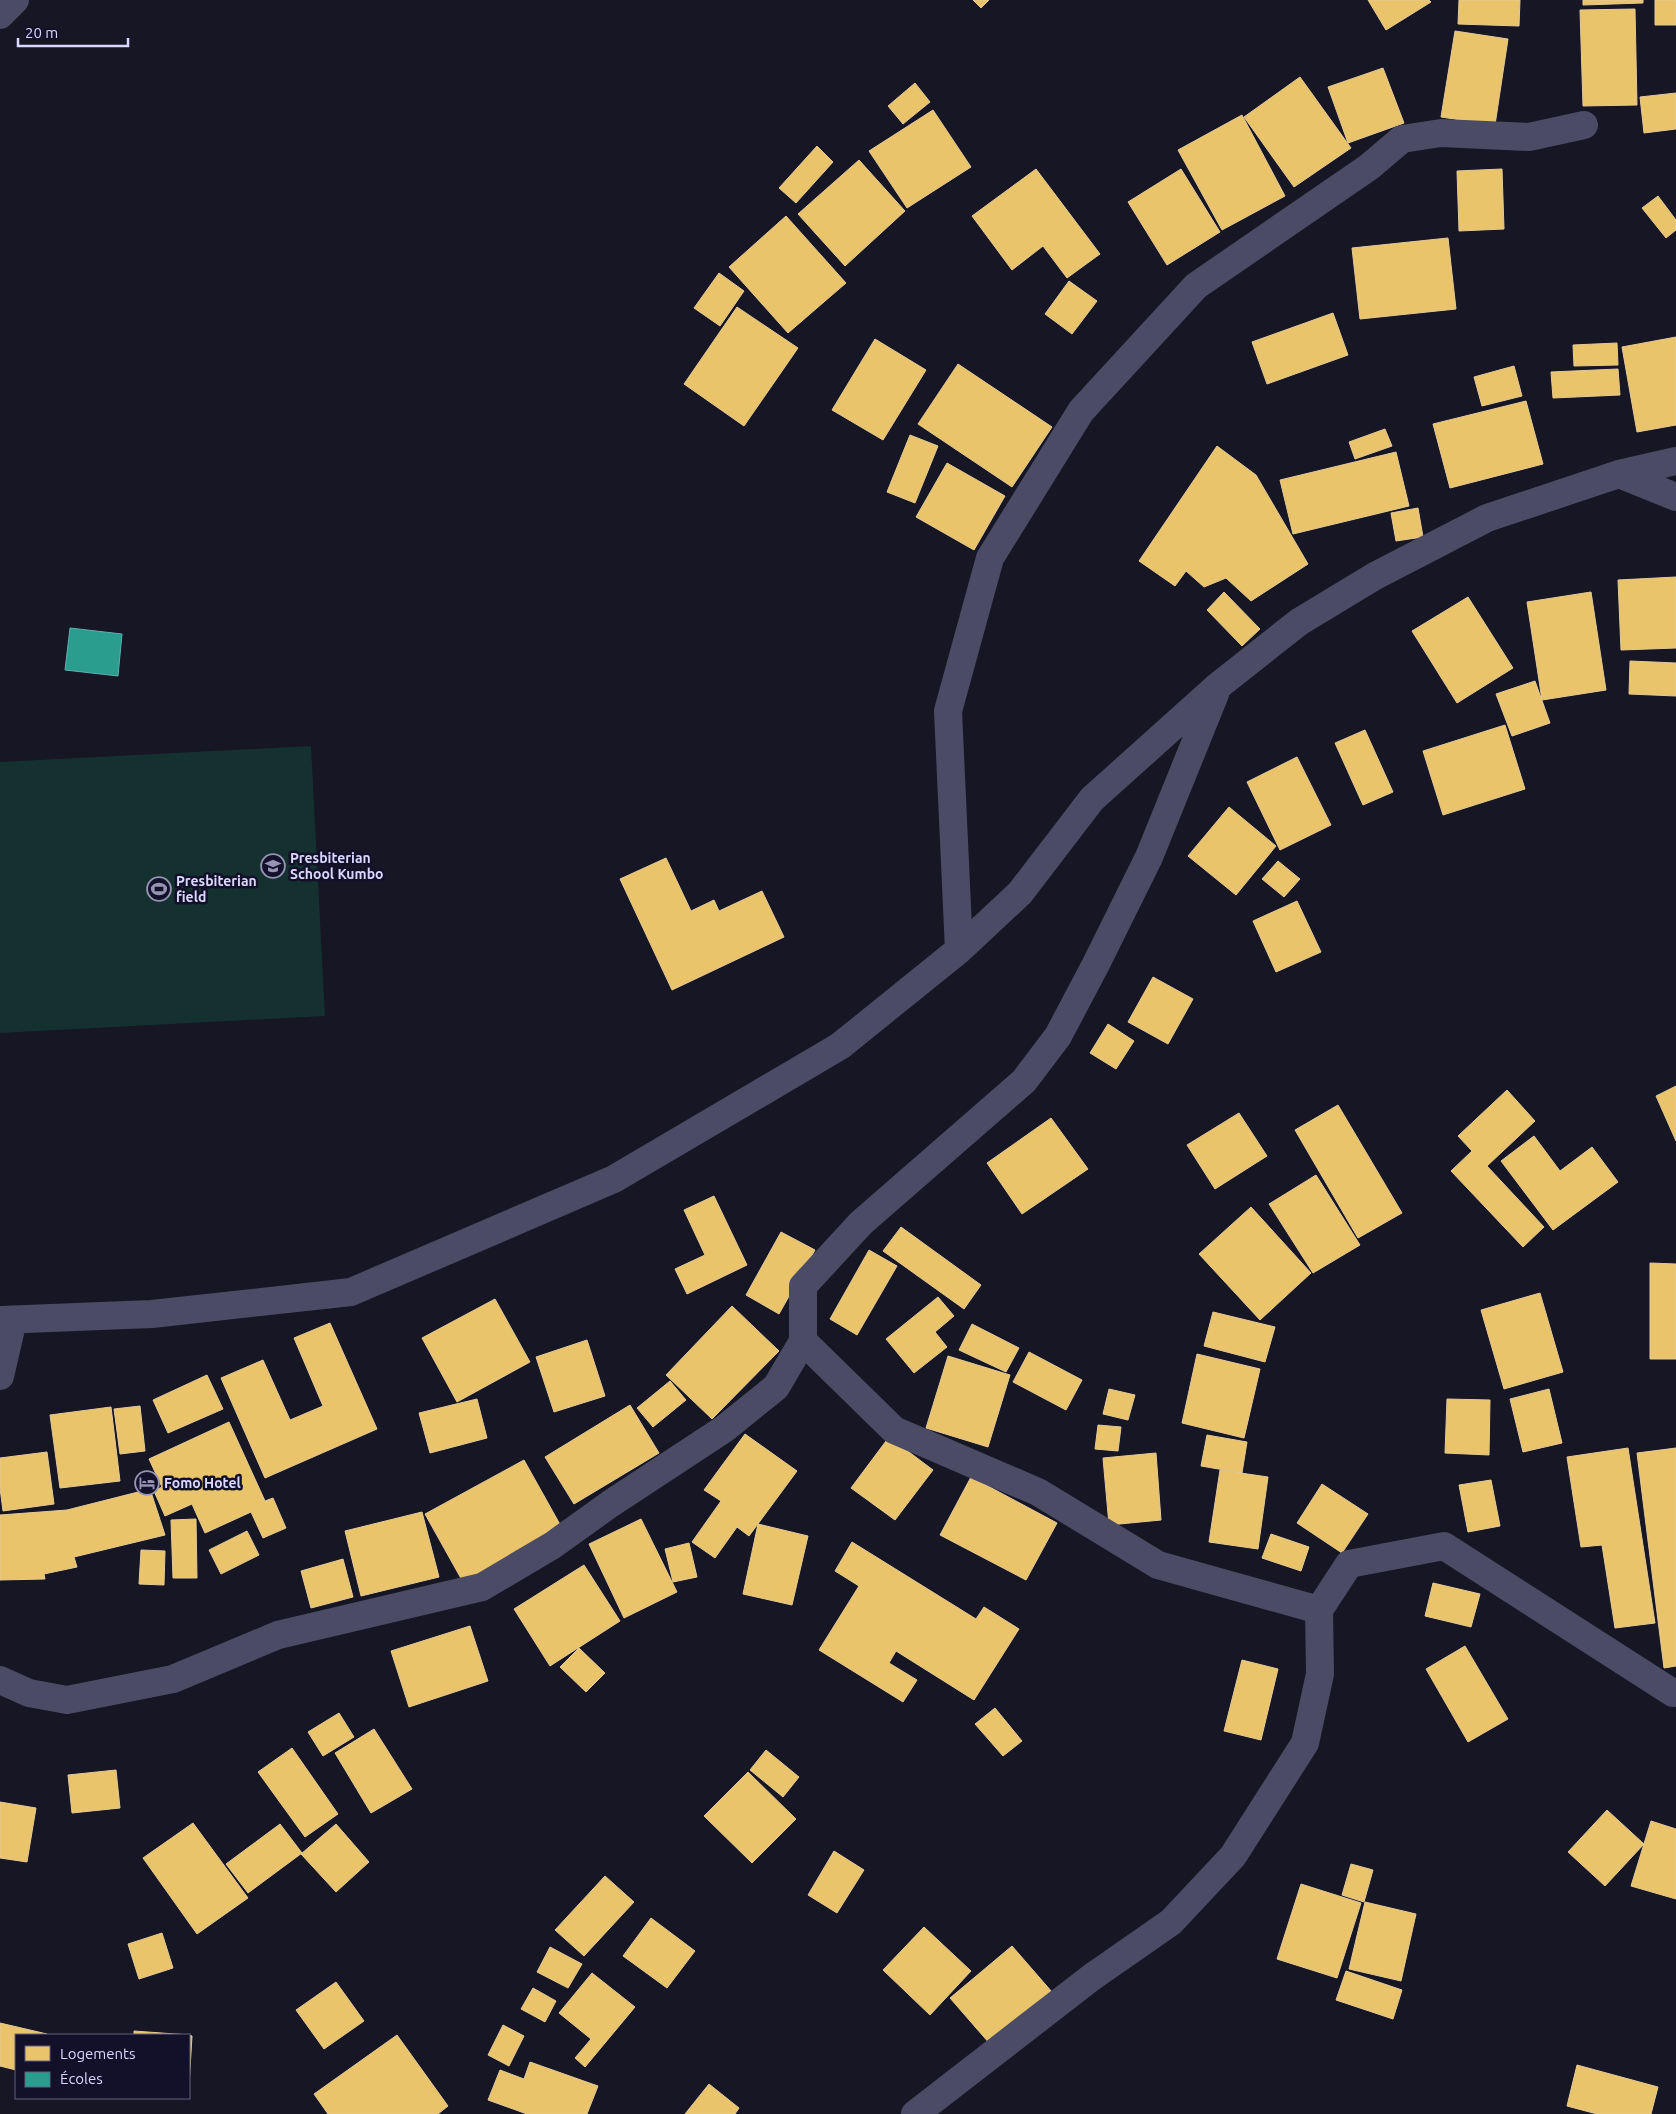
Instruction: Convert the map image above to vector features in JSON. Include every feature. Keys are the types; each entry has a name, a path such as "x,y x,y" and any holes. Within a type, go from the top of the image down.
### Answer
{"street":[{"path":"0,16 15,0"},
{"path":"959,950 948,711 990,558 1081,411 1196,286 1369,167 1402,140 1441,133 1529,137 1584,125"},
{"path":"0,1376 6,1320 152,1314 350,1292 614,1179 840,1046 959,950 1020,893 1092,799 1218,686 1299,622 1375,576 1487,518 1619,474 1676,461"},
{"path":"1619,474 1676,496"},
{"path":"0,1680 29,1693 67,1700 173,1679 278,1635 482,1587 553,1545 610,1504 724,1429 776,1387 804,1340 803,1286 860,1223 1024,1081 1058,1036 1149,857 1218,686"},
{"path":"804,1340 894,1430 1038,1492 1158,1564 1319,1610"},
{"path":"915,2114 1092,1977 1171,1922 1233,1856 1305,1743 1320,1674 1319,1610 1349,1564 1444,1546 1673,1692 1676,1692"}],"green space":[{"name":"Presbiterian field","path":"311,746 325,1016 0,1033 0,762"}],"building: Logements":[{"path":"973,0 989,0 981,8"},
{"path":"1368,0 1429,0 1431,2 1386,30"},
{"path":"1459,0 1520,0 1519,26 1458,24"},
{"path":"1583,0 1643,0 1643,3 1583,5"},
{"path":"1655,0 1676,0 1676,25 1655,25"},
{"path":"1635,9 1637,105 1583,106 1580,10"},
{"path":"1455,31 1508,39 1495,125 1441,117"},
{"path":"1383,68 1404,123 1348,143 1328,87"},
{"path":"1300,77 1351,148 1294,187 1244,117"},
{"path":"915,83 930,102 903,124 888,106"},
{"path":"1676,93 1676,129 1644,133 1640,97"},
{"path":"933,110 971,167 907,208 869,151"},
{"path":"1242,115 1285,196 1222,230 1178,150"},
{"path":"817,146 833,162 796,203 779,188"},
{"path":"859,160 905,211 845,266 798,214"},
{"path":"1036,169 1100,254 1067,278 1043,246 1012,270 972,216"},
{"path":"1181,169 1220,232 1167,265 1128,202"},
{"path":"1502,169 1504,229 1459,231 1457,171"},
{"path":"1658,196 1676,220 1676,230 1666,238 1642,208"},
{"path":"786,216 846,283 788,333 729,267"},
{"path":"1448,238 1456,309 1360,319 1352,248"},
{"path":"719,273 744,291 720,326 694,308"},
{"path":"1069,281 1097,301 1072,334 1045,314"},
{"path":"737,307 798,348 744,426 684,384"},
{"path":"1333,313 1348,355 1267,384 1252,342"},
{"path":"1676,337 1676,425 1637,432 1622,347"},
{"path":"875,339 926,370 883,440 832,410"},
{"path":"1617,343 1618,365 1574,366 1573,345"},
{"path":"958,364 1052,427 1012,487 918,424"},
{"path":"1514,366 1522,396 1482,406 1474,377"},
{"path":"1618,369 1620,395 1553,398 1551,372"},
{"path":"1526,401 1543,464 1450,488 1433,424"},
{"path":"1385,429 1392,446 1355,459 1349,442"},
{"path":"910,435 938,446 915,503 887,492"},
{"path":"1217,446 1256,475 1308,564 1251,601 1226,578 1204,587 1186,571 1175,586 1139,561"},
{"path":"1396,452 1409,506 1293,534 1280,480"},
{"path":"947,463 1005,496 974,550 916,517"},
{"path":"1418,508 1423,537 1396,541 1391,513"},
{"path":"1676,577 1676,648 1621,650 1618,580"},
{"path":"1224,592 1260,629 1242,646 1207,610"},
{"path":"1591,592 1606,690 1542,700 1527,602"},
{"path":"1468,597 1513,668 1457,703 1412,631"},
{"path":"1630,661 1676,663 1676,696 1629,694"},
{"path":"1535,681 1550,723 1512,736 1496,694"},
{"path":"1505,725 1525,789 1443,815 1423,751"},
{"path":"1365,730 1393,792 1363,805 1335,743"},
{"path":"1297,757 1331,825 1280,850 1247,782"},
{"path":"1229,807 1276,846 1236,895 1188,856"},
{"path":"666,858 691,911 714,900 719,911 762,891 784,937 672,990 620,879"},
{"path":"1278,861 1300,879 1284,897 1262,879"},
{"path":"1297,901 1321,952 1276,972 1253,921"},
{"path":"1153,977 1193,999 1168,1044 1128,1022"},
{"path":"1108,1024 1134,1041 1116,1069 1090,1053"},
{"path":"1676,1086 1676,1141 1656,1096"},
{"path":"1507,1090 1535,1121 1487,1166 1544,1227 1523,1247 1451,1171 1472,1151 1458,1136"},
{"path":"1338,1105 1402,1213 1358,1238 1295,1130"},
{"path":"1239,1113 1267,1156 1215,1189 1187,1145"},
{"path":"1051,1118 1088,1169 1022,1214 987,1163"},
{"path":"1534,1136 1560,1171 1592,1147 1618,1182 1553,1230 1501,1161"},
{"path":"1316,1175 1360,1245 1313,1273 1269,1204"},
{"path":"714,1196 747,1265 687,1294 675,1269 705,1255 684,1210"},
{"path":"1251,1207 1311,1273 1260,1320 1199,1254"},
{"path":"901,1227 981,1285 964,1309 883,1251"},
{"path":"781,1232 815,1250 779,1314 746,1295"},
{"path":"869,1250 897,1266 857,1335 830,1319"},
{"path":"1650,1263 1676,1264 1676,1359 1650,1359"},
{"path":"1540,1293 1563,1372 1504,1389 1481,1310"},
{"path":"938,1297 954,1316 935,1332 947,1347 914,1373 886,1339"},
{"path":"495,1299 530,1362 457,1402 422,1338"},
{"path":"732,1306 779,1351 712,1419 666,1375"},
{"path":"1213,1312 1275,1327 1265,1362 1204,1346"},
{"path":"330,1323 377,1429 265,1478 221,1378 263,1360 290,1420 323,1406 294,1338"},
{"path":"972,1324 1019,1348 1006,1372 959,1350"},
{"path":"587,1340 605,1396 554,1412 536,1357"},
{"path":"1029,1352 1082,1380 1066,1410 1013,1382"},
{"path":"1197,1354 1260,1369 1244,1438 1182,1423"},
{"path":"948,1356 1010,1375 988,1447 926,1428"},
{"path":"207,1375 223,1409 168,1433 153,1400"},
{"path":"670,1381 686,1400 653,1427 637,1408"},
{"path":"1109,1389 1135,1395 1128,1420 1103,1414"},
{"path":"1549,1389 1562,1443 1523,1452 1510,1399"},
{"path":"477,1399 487,1438 430,1453 419,1413"},
{"path":"1447,1399 1490,1400 1489,1455 1445,1453"},
{"path":"630,1405 659,1453 574,1504 545,1457"},
{"path":"140,1406 145,1451 120,1454 114,1409"},
{"path":"111,1407 120,1481 60,1488 50,1415"},
{"path":"229,1422 265,1501 273,1498 286,1528 263,1538 251,1512 205,1533 192,1504 165,1516 154,1491 162,1487 149,1459"},
{"path":"1098,1425 1121,1427 1118,1451 1095,1449"},
{"path":"745,1434 797,1471 749,1536 737,1527 715,1558 692,1542 721,1501 704,1490"},
{"path":"1207,1435 1247,1442 1242,1473 1201,1466"},
{"path":"889,1437 933,1470 895,1520 851,1488"},
{"path":"1628,1448 1655,1623 1615,1628 1602,1545 1581,1547 1567,1457"},
{"path":"1676,1448 1676,1666 1664,1668 1637,1453"},
{"path":"47,1452 54,1504 3,1511 0,1488 0,1458"},
{"path":"1156,1453 1161,1520 1109,1525 1103,1458"},
{"path":"524,1460 562,1528 463,1582 425,1514"},
{"path":"1220,1470 1268,1477 1258,1549 1209,1542"},
{"path":"971,1477 1057,1523 1026,1580 940,1535"},
{"path":"1491,1480 1500,1526 1468,1532 1459,1485"},
{"path":"1322,1484 1368,1514 1342,1553 1297,1523"},
{"path":"150,1489 165,1535 74,1557 77,1567 44,1574 45,1579 0,1580 0,1515 67,1510"},
{"path":"422,1512 439,1577 361,1596 345,1531"},
{"path":"196,1519 197,1578 173,1578 171,1520"},
{"path":"641,1519 677,1592 624,1618 589,1544"},
{"path":"758,1524 808,1536 792,1605 743,1594"},
{"path":"247,1531 259,1555 221,1574 209,1550"},
{"path":"1271,1534 1309,1547 1301,1571 1262,1558"},
{"path":"852,1542 976,1619 984,1607 1019,1629 974,1700 896,1651 889,1663 917,1680 903,1702 819,1650 859,1586 835,1571"},
{"path":"689,1543 697,1577 673,1582 665,1549"},
{"path":"141,1550 165,1551 164,1585 139,1584"},
{"path":"343,1559 353,1597 311,1608 301,1571"},
{"path":"584,1565 620,1621 550,1666 514,1609"},
{"path":"1433,1583 1480,1594 1471,1627 1425,1616"},
{"path":"470,1626 488,1681 409,1707 391,1651"},
{"path":"1465,1646 1508,1719 1468,1742 1426,1669"},
{"path":"579,1648 605,1673 586,1692 560,1667"},
{"path":"1242,1660 1278,1669 1261,1740 1224,1731"},
{"path":"995,1708 1022,1741 1003,1756 975,1724"},
{"path":"339,1713 354,1737 323,1756 308,1732"},
{"path":"374,1729 412,1789 371,1813 335,1753"},
{"path":"292,1748 338,1814 305,1837 258,1772"},
{"path":"766,1750 799,1777 783,1797 750,1770"},
{"path":"116,1770 120,1808 72,1813 68,1775"},
{"path":"748,1772 796,1819 752,1863 704,1816"},
{"path":"0,1802 36,1808 27,1862 0,1858"},
{"path":"1607,1810 1644,1844 1605,1886 1568,1852"},
{"path":"1651,1821 1676,1829 1676,1899 1631,1886"},
{"path":"193,1823 248,1898 197,1934 143,1858"},
{"path":"280,1824 302,1853 248,1893 226,1864"},
{"path":"336,1824 369,1862 336,1892 301,1854"},
{"path":"834,1851 864,1870 837,1913 808,1895"},
{"path":"1351,1864 1373,1870 1364,1902 1342,1895"},
{"path":"605,1876 634,1902 584,1956 555,1930"},
{"path":"1301,1884 1361,1903 1337,1978 1277,1959"},
{"path":"1365,1902 1416,1914 1401,1981 1349,1969"},
{"path":"651,1918 695,1951 667,1988 623,1956"},
{"path":"924,1927 971,1971 930,2015 883,1970"},
{"path":"162,1933 173,1968 139,1979 128,1944"},
{"path":"1012,1946 1052,1992 990,2044 950,1998"},
{"path":"550,1947 582,1964 568,1988 537,1972"},
{"path":"1346,1971 1402,1990 1393,2019 1336,2000"},
{"path":"592,1973 635,2007 585,2067 575,2058 591,2039 559,2013"},
{"path":"336,1982 364,2021 324,2049 296,2010"},
{"path":"533,1988 556,2001 545,2022 521,2009"},
{"path":"0,2023 47,2034 15,2034 15,2070 0,2066"},
{"path":"503,2025 524,2036 509,2066 488,2055"},
{"path":"134,2031 175,2034 134,2034"},
{"path":"190,2035 192,2036 190,2069"},
{"path":"397,2035 448,2106 438,2114 328,2114 314,2094"},
{"path":"530,2062 598,2086 587,2114 527,2114 488,2100 500,2070 524,2079"},
{"path":"1577,2065 1658,2087 1651,2114 1597,2114 1567,2106"},
{"path":"709,2084 739,2108 735,2114 685,2114"}],"building: Écoles":[{"path":"70,628 122,634 118,676 65,670"}],"place":[{"name":"Presbiterian School Kumbo","path":"273,866"},
{"name":"Presbiterian field","path":"159,889"},
{"name":"Fomo Hotel","path":"147,1483"}]}
